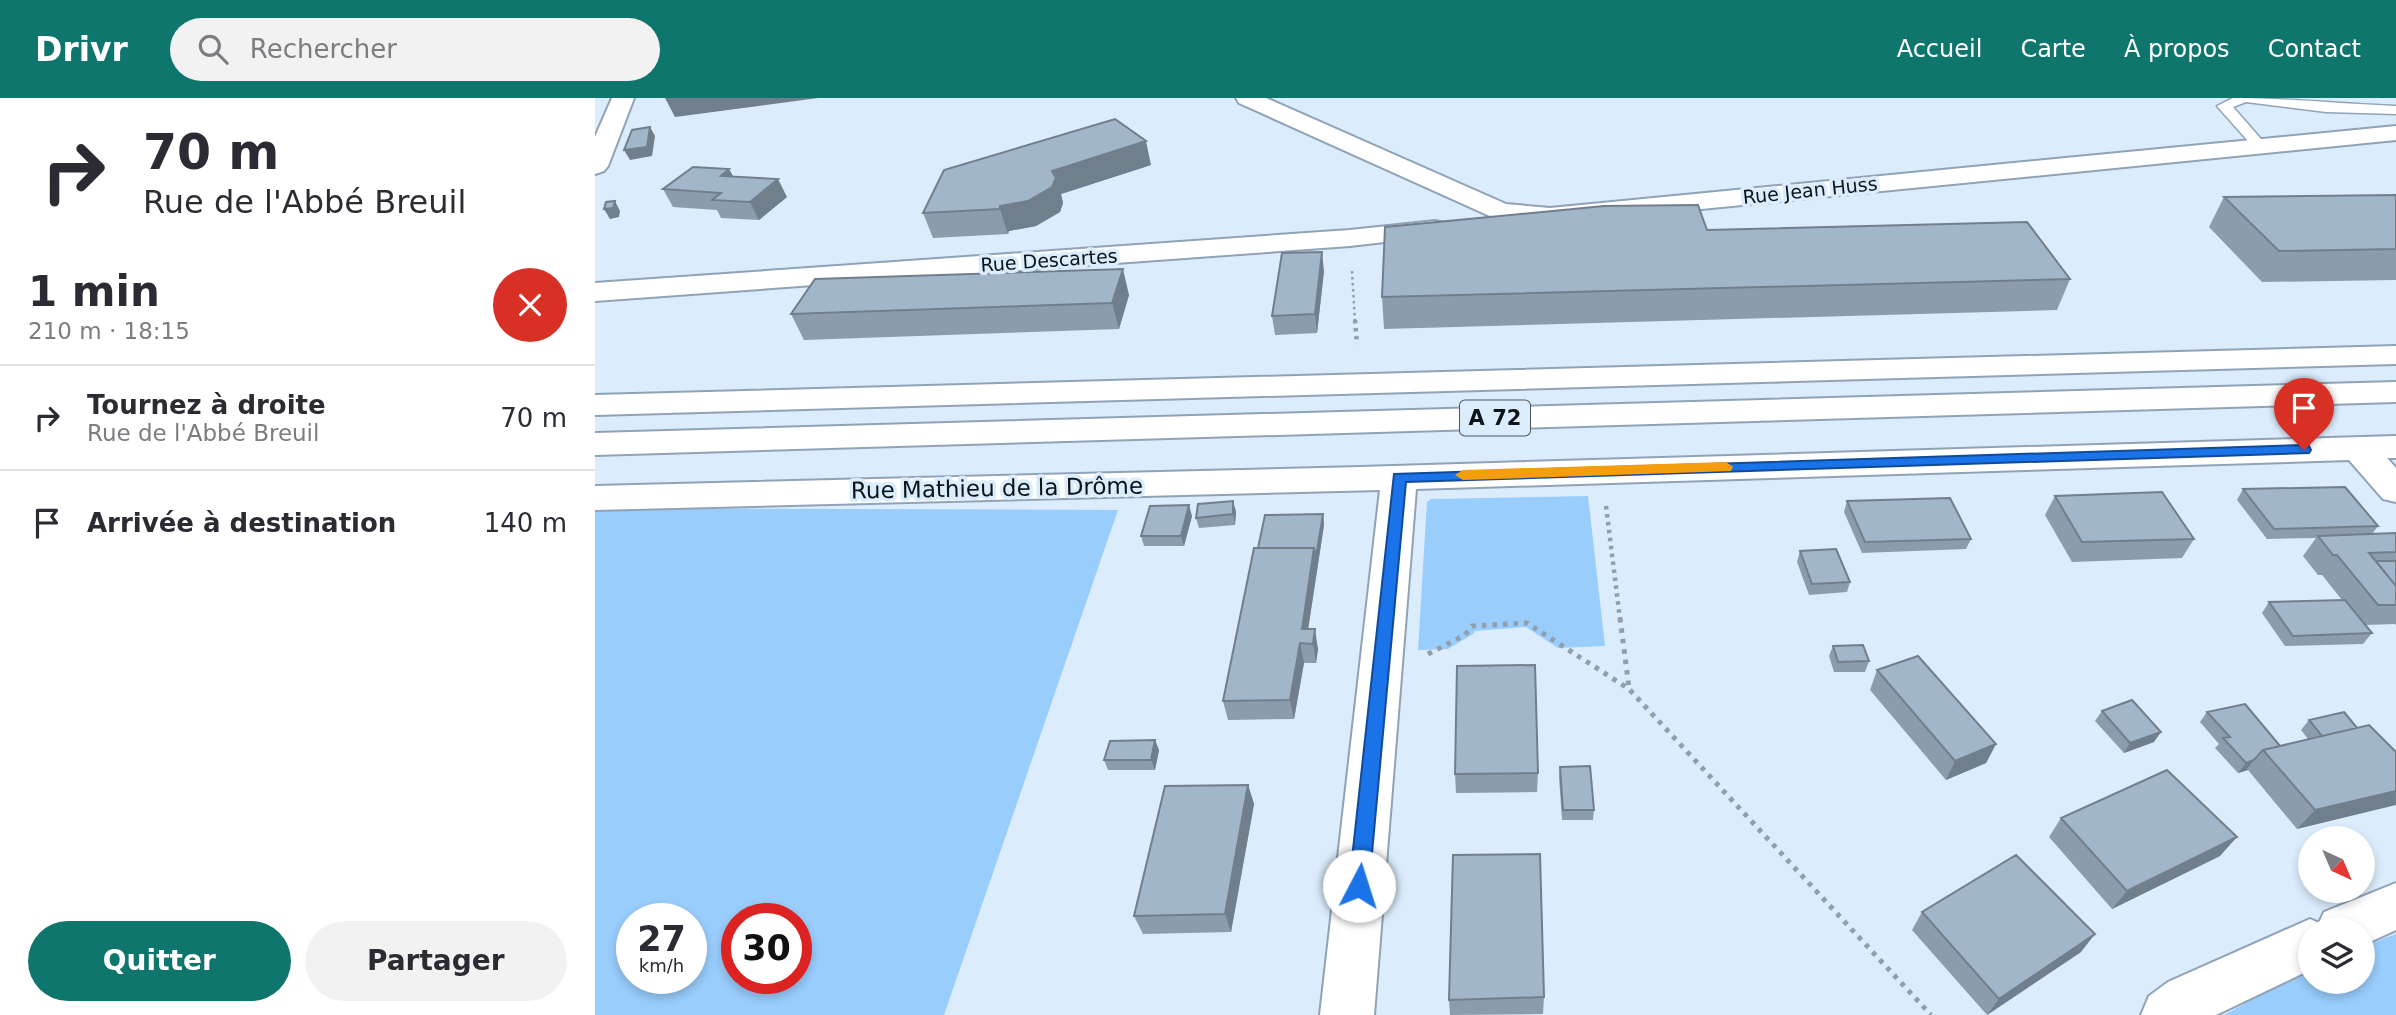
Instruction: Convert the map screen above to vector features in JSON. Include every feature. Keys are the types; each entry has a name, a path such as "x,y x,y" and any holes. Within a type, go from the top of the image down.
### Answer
{"main road":[{"path":"595,166 623,98"},
{"name":"Rue Jean Huss","path":"1247,98 1501,211 1550,216 2396,134"},
{"name":"Rue Descartes","path":"595,292 1350,239 1440,229 1501,211"},
{"name":"A 72","path":"595,405 2396,355"},
{"name":"A 72","path":"595,444 2396,392"},
{"name":"Rue Mathieu de la Drôme","path":"595,498 2396,447"},
{"path":"2358,448 2396,490"},
{"path":"1347,1015 1399,477"},
{"path":"2370,917 2396,906"},
{"path":"2168,1015 2187,1001 2298,950"}],"lane":[{"path":"2261,147 2219,104 2245,98 2326,108 2396,110"}],"path":[{"path":"1350,239 1357,344"},
{"path":"1601,471 1629,689"},
{"path":"1379,679 1465,635 1472,626 1527,623 1629,689 1931,1015"}],"shaded area":[{"path":"1588,496 1605,646 1558,648 1526,627 1475,631 1448,649 1418,650 1427,502 1431,499"},
{"path":"595,508 1118,510 944,1015 595,1015"},
{"path":"2396,934 2396,1015 2224,1015 2298,975 2298,994 2375,994 2375,942"}],"building":[{"path":"1115,119 1146,141 1052,171 1056,178 1052,187 1028,201 1000,206 1000,209 923,213 944,170"},
{"path":"650,127 647,147 624,150 632,130"},
{"path":"693,167 729,169 721,176 778,179 750,202 712,200 721,193 663,189"},
{"path":"2396,195 2396,249 2279,251 2224,197"},
{"path":"615,201 613,208 604,209 606,202"},
{"path":"1698,205 1707,230 2027,222 2070,279 1382,297 1385,227 1604,206"},
{"path":"1322,252 1315,314 1272,316 1282,253"},
{"path":"1123,269 1112,303 791,314 815,279"},
{"path":"2345,487 2378,526 2274,529 2243,489"},
{"path":"2162,492 2194,539 2082,542 2055,496"},
{"path":"1950,498 1971,539 1865,542 1847,501"},
{"path":"1233,501 1233,514 1196,518 1198,504"},
{"path":"1189,505 1181,536 1141,536 1150,506"},
{"path":"1323,514 1316,557 1314,548 1258,548 1265,515"},
{"path":"2396,533 2396,552 2369,553 2396,586 2396,605 2378,605 2318,536"},
{"path":"1254,548 1314,548 1302,629 1315,629 1313,644 1300,643 1290,700 1223,701"},
{"path":"1836,549 1850,582 1812,584 1800,551"},
{"path":"2376,561 2396,561 2396,586"},
{"path":"2345,600 2372,633 2293,636 2269,602"},
{"path":"1863,645 1869,661 1838,662 1833,646"},
{"path":"1918,656 1996,744 1955,761 1877,670"},
{"path":"1535,665 1538,773 1455,774 1457,666"},
{"path":"2132,700 2161,732 2130,743 2102,711"},
{"path":"2245,704 2280,746 2263,750 2254,760 2246,763 2223,738 2230,737 2207,712"},
{"path":"2344,712 2357,728 2322,736 2309,720"},
{"path":"2369,725 2396,752 2396,791 2315,810 2263,750"},
{"path":"1155,740 1151,760 1104,760 1110,741"},
{"path":"1590,766 1594,810 1563,810 1560,767"},
{"path":"2167,770 2237,837 2127,891 2061,818"},
{"path":"1248,785 1225,914 1134,916 1165,786"},
{"path":"1540,854 1544,997 1449,1000 1453,855"},
{"path":"2016,855 2095,934 1999,999 1922,912"}],"slow traffic":[{"path":"1463,475 1726,467"}],"route":[{"path":"1359,886 1399,477 2304,450"}]}
